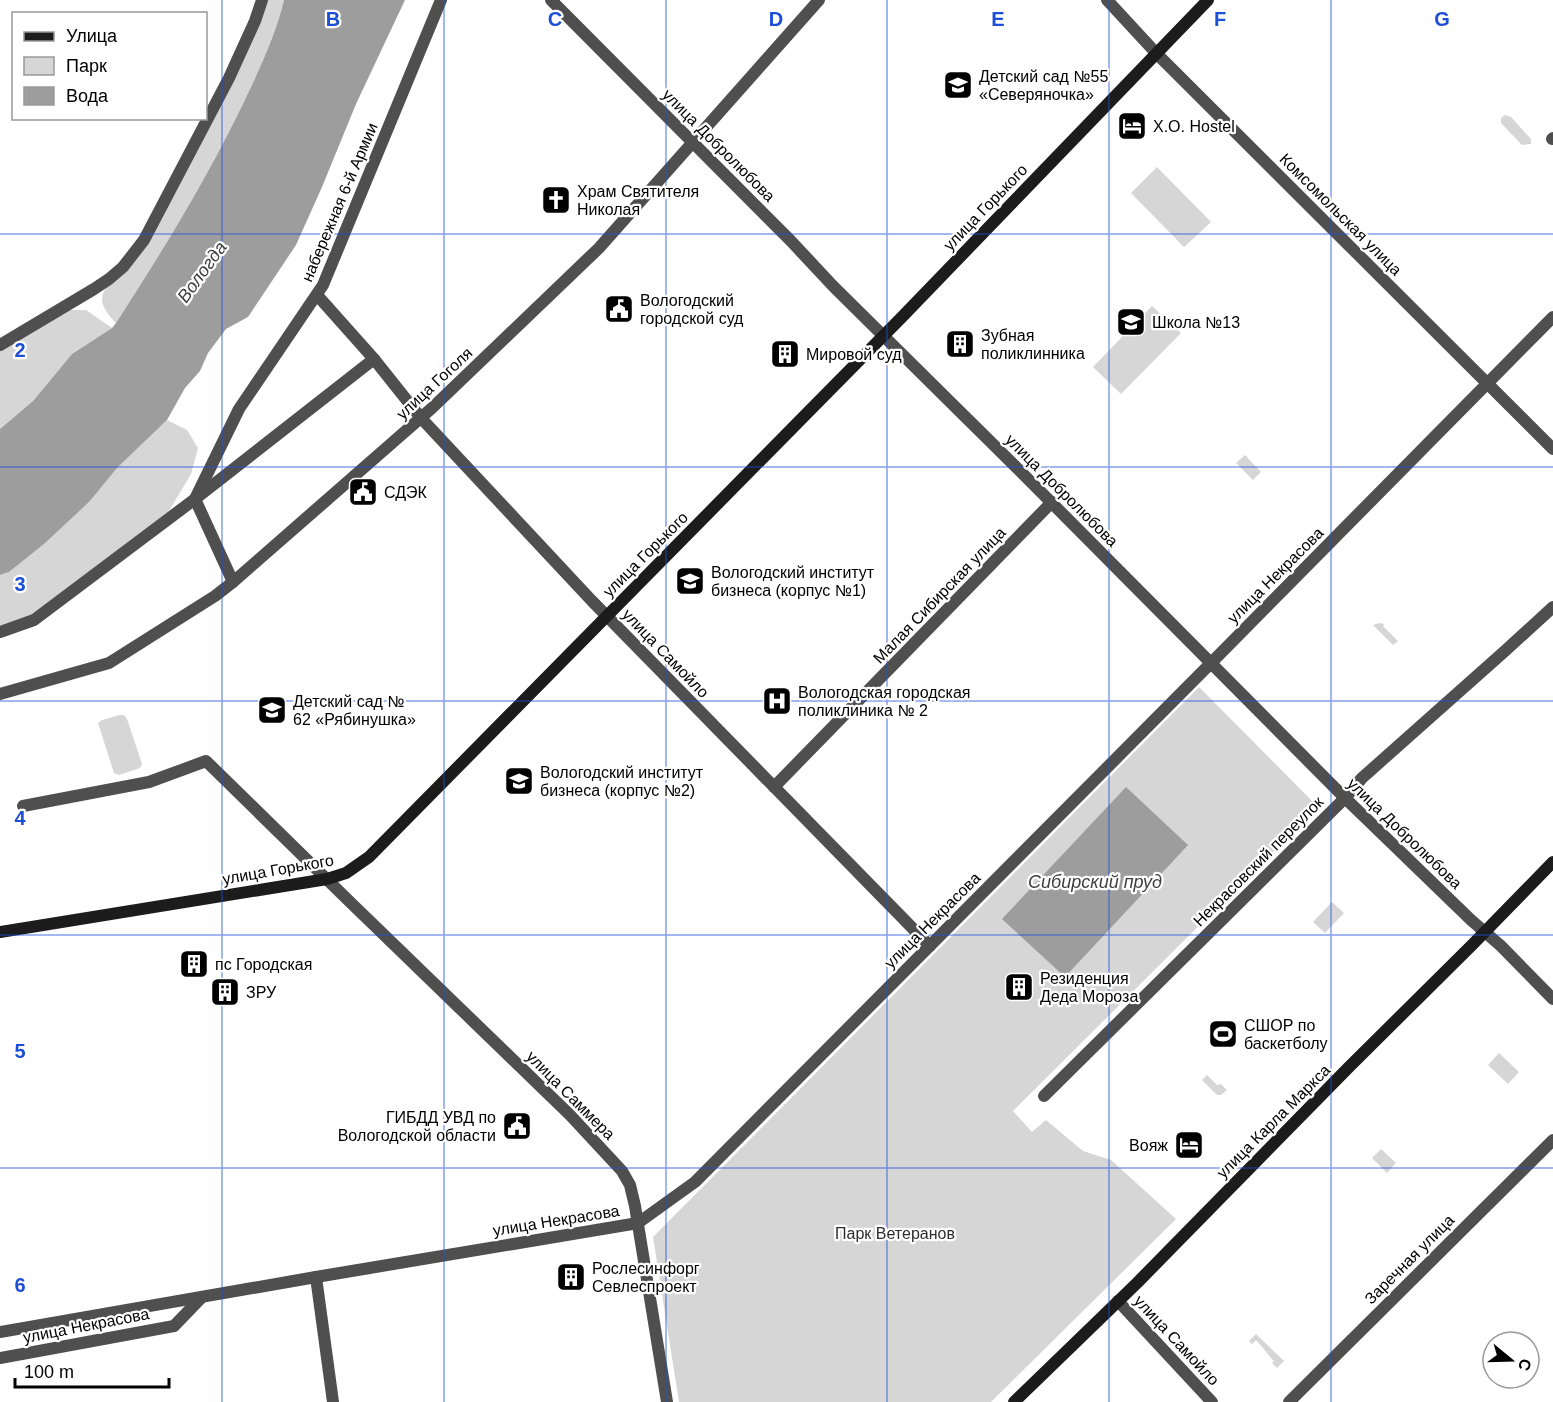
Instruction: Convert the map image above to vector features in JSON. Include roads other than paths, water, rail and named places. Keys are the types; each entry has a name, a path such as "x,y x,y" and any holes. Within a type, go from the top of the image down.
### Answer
{"street":[{"path":"0,345 94,289 123,267 135,254 229,78 262,0"},
{"name":"набережная 6-й Армии","path":"195,499 239,409 323,285 441,0"},
{"name":"улица Добролюбова","path":"551,0 1345,798 1553,999"},
{"name":"улица Гоголя","path":"0,694 109,663 215,596 233,582 421,418 599,248 819,0"},
{"name":"Комсомольская улица","path":"1107,0 1156,53 1553,449"},
{"name":"улица Горького","path":"0,932 327,879 346,873 369,857 884,336 1208,0"},
{"name":"улица Самойло","path":"317,295 374,359 421,418 607,616 930,946"},
{"name":"улица Некрасова","path":"0,1332 316,1276 638,1223 695,1182 1553,317"},
{"name":"набережная 6-й Армии","path":"0,632 34,620 195,499 374,359"},
{"path":"195,499 233,582"},
{"name":"Малая Сибирская улица","path":"774,787 1052,502"},
{"name":"Некрасовский переулок","path":"1044,1096 1345,798 1362,778 1553,607"},
{"name":"улица Саммера","path":"23,806 149,782 206,760 570,1115 622,1171 630,1185 638,1223 666,1402"},
{"name":"улица Карла Маркса","path":"1014,1402 1118,1301 1553,862"},
{"name":"Заречная улица","path":"1289,1402 1553,1140"},
{"path":"316,1276 333,1402"},
{"name":"улица Некрасова","path":"0,1358 174,1326 202,1297"},
{"name":"улица Самойло","path":"1118,1301 1212,1402"}],"water":[{"name":"Вологда","path":"284,0 405,0 356,104 296,245 248,317 226,329 208,353 200,371 185,388 167,420 117,468 90,501 45,543 9,572 0,575 0,429 33,401 72,354 116,323 210,168 264,58"},
{"name":"Сибирский пруд","path":"1126,787 1188,845 1065,977 1002,919"}],"place":[{"name":"Детский сад №55 «Северяночка»","path":"958,85"},
{"name":"X.O. Hostel","path":"1132,126"},
{"name":"Храм Святителя Николая","path":"556,200"},
{"name":"Вологодский городской суд","path":"619,309"},
{"name":"Школа №13","path":"1131,322"},
{"name":"Зубная поликлинника","path":"960,344"},
{"name":"Мировой суд","path":"785,354"},
{"name":"СДЭК","path":"363,492"},
{"name":"Вологодский институт бизнеса (корпус №1)","path":"690,581"},
{"name":"Вологодская городская поликлиника № 2","path":"777,701"},
{"name":"Детский сад № 62 «Рябинушка»","path":"272,710"},
{"name":"Вологодский институт бизнеса (корпус №2)","path":"519,781"},
{"name":"пс Городская","path":"194,964"},
{"name":"Резиденция Деда Мороза","path":"1019,987"},
{"name":"ЗРУ","path":"225,992"},
{"name":"СШОР по баскетболу","path":"1223,1034"},
{"name":"ГИБДД УВД по Вологодской области","path":"517,1126"},
{"name":"Вояж","path":"1189,1145"},
{"name":"Рослесинфорг Севлеспроект","path":"571,1277"}],"park label":[{"name":"Парк Ветеранов","path":"895,1233"}]}
